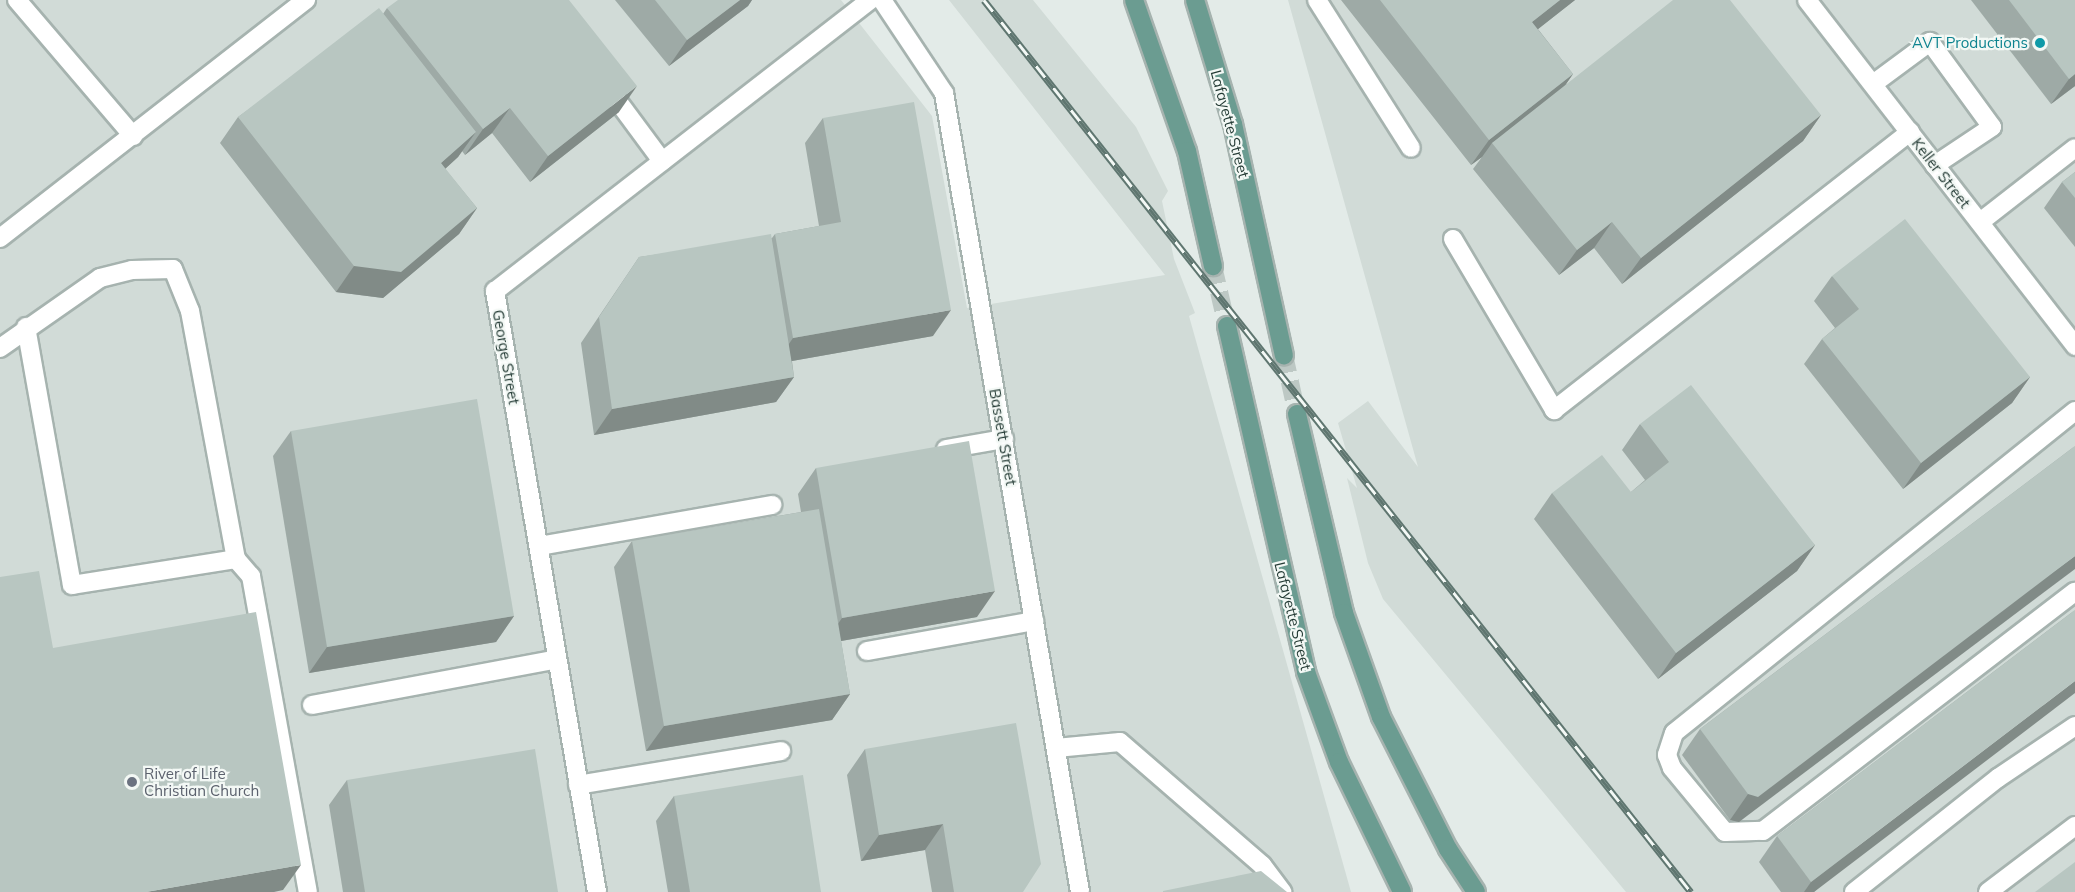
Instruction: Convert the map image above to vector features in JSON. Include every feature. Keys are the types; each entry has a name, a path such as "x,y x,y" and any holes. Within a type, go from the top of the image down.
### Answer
{"main road":[{"path":"1134,0 1187,151 1214,266"},
{"name":"Lafayette Street","path":"1195,0 1233,124 1284,355"},
{"name":"Lafayette Street","path":"1227,326 1306,672 1339,762 1402,892"},
{"path":"1297,414 1344,613 1382,717 1448,849 1476,892"}],"street":[{"path":"16,0 134,136"},
{"path":"0,238 306,0"},
{"name":"George Street","path":"597,892 495,291 870,0"},
{"name":"Bassett Street","path":"882,0 944,93 1080,892"},
{"path":"1317,0 1411,148"},
{"name":"Keller Street","path":"1807,0 2075,346"},
{"path":"1873,84 1930,42 1992,127 1935,165"},
{"path":"597,73 662,161"},
{"path":"1453,239 1554,410 1910,132"},
{"path":"1980,222 2075,148"},
{"path":"0,348 26,327 100,279 132,270 174,269 190,311 236,559 251,576 308,892"},
{"path":"26,327 72,585 236,559"},
{"path":"2075,411 1674,733 1667,755 1672,768 1725,832 1763,831 2075,592"},
{"path":"931,452 1004,439"},
{"path":"539,546 772,505"},
{"path":"867,651 1034,621"},
{"path":"312,705 557,659"},
{"path":"1854,892 1998,778 2075,726"},
{"path":"1056,748 1120,742 1262,865 1282,892"},
{"path":"578,785 781,751"},
{"path":"1988,892 2075,826"}],"shaded area":[{"path":"0,0 841,0 932,116 967,308 1165,275 949,0 1033,0 1136,127 1168,191 1162,201 1174,259 1195,313 1189,316 1351,892 0,892"},
{"path":"1288,0 2075,0 2075,892 1626,892 1383,599 1368,563 1347,478 1357,488 1338,423 1368,401 1418,467"}],"building":[{"path":"398,0 569,0 637,86 548,156 510,108 483,129 387,8"},
{"path":"655,0 740,0 687,40"},
{"path":"1380,0 1560,0 1532,22 1573,74 1489,140"},
{"path":"1673,0 1730,0 1821,115 1641,258 1612,222 1577,250 1492,143"},
{"path":"2009,0 2075,0 2075,74 2069,79"},
{"path":"379,8 476,132 441,163 477,208 401,272 354,266 238,117"},
{"path":"914,102 951,310 793,338 775,234 841,222 823,118"},
{"path":"2075,172 2075,198 2062,182"},
{"path":"1905,219 2030,377 1921,463 1822,339 1859,309 1832,276"},
{"path":"771,234 794,377 612,409 599,317 639,257"},
{"path":"1691,385 1815,545 1676,653 1552,493 1602,455 1631,492 1669,462 1640,424"},
{"path":"477,399 514,616 327,647 291,431"},
{"path":"969,441 995,591 842,618 816,468"},
{"path":"2075,446 2075,556 1758,797 1748,794 1700,729"},
{"path":"819,509 850,694 664,726 632,541"},
{"name":"River of Life Christian Church","path":"39,571 53,648 256,612 301,865 146,892 0,892 0,577"},
{"path":"2075,610 2075,681 1811,882 1777,836"},
{"path":"1016,723 1041,864 1023,892 954,892 943,824 879,835 865,749"},
{"path":"535,749 558,892 365,892 347,780"},
{"path":"803,775 821,892 690,892 674,796"},
{"path":"2075,862 2075,892 2035,892"},
{"path":"1261,871 1287,892 1163,892 1163,891"}],"tunnel":[{"path":"1213,266 1227,326"},
{"path":"1284,355 1297,414"}],"railway":[{"path":"984,0 1691,892"}],"place":[{"name":"AVT Productions","path":"2040,43"},
{"name":"River of Life Christian Church","path":"132,782"}]}
